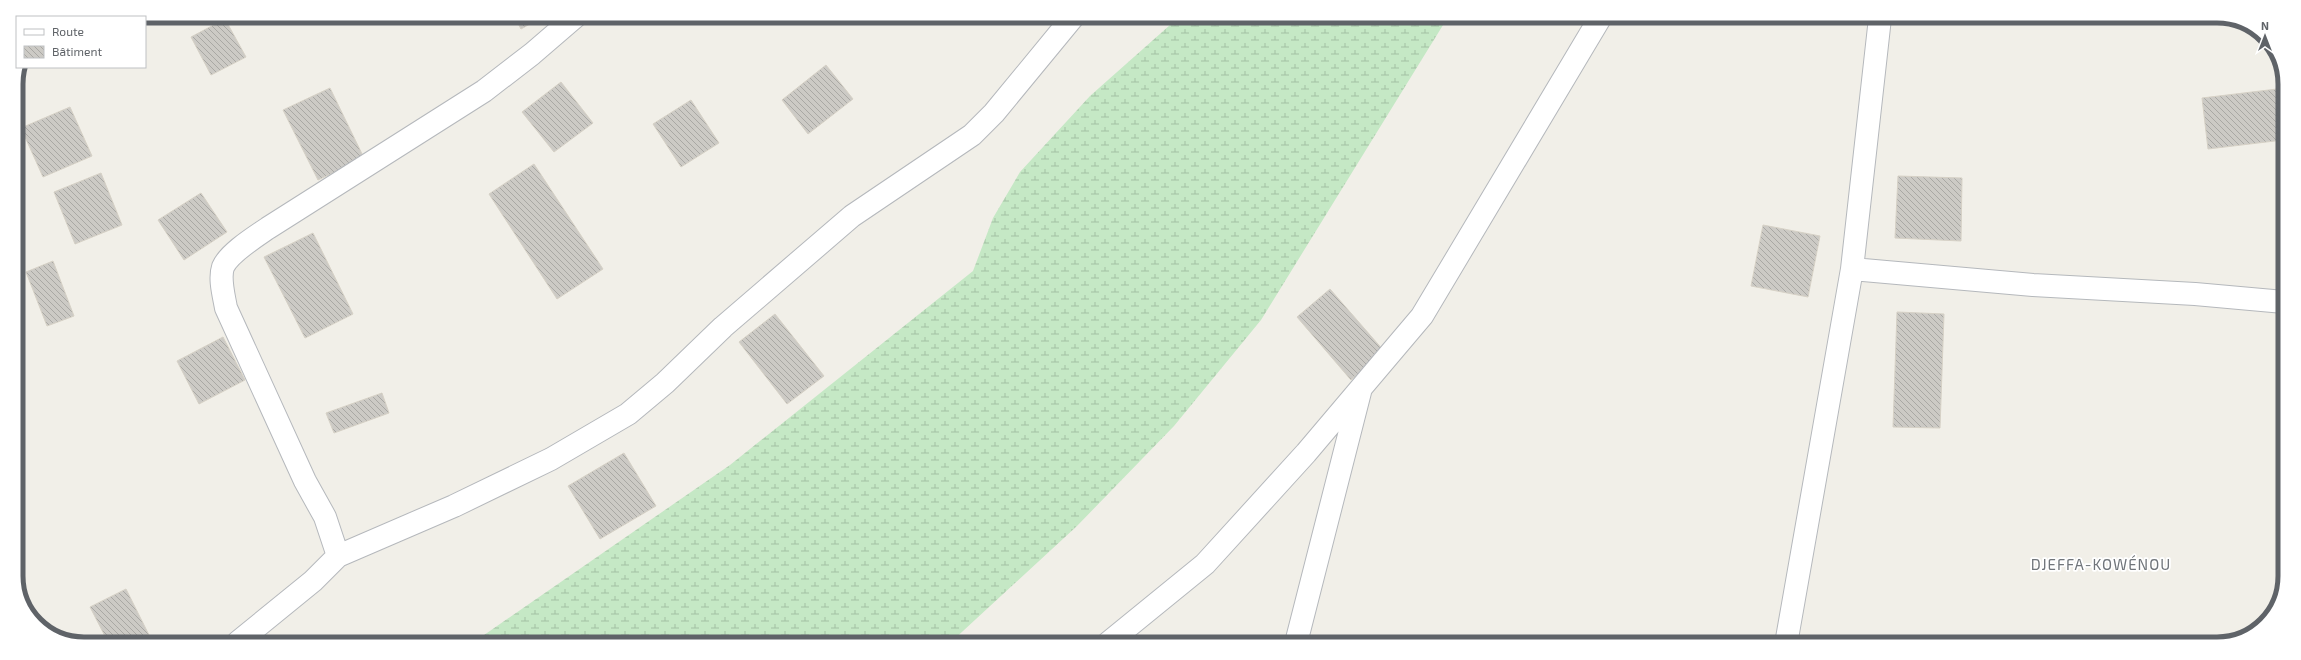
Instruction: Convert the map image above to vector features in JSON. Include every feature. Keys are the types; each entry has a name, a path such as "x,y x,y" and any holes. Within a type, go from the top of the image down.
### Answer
{"street":[{"path":"338,556 325,517 305,481 226,308 222,287 223,267 238,250 268,228 484,91 532,54 566,23"},
{"path":"244,637 313,581 338,556 454,506 551,459 628,414 664,383 723,327 852,216 972,136 994,113 1067,23"},
{"path":"1115,637 1205,564 1306,453 1422,316 1597,23"},
{"path":"1787,637 1852,269 1879,23"},
{"path":"1852,269 2033,285 2196,294 2278,301"},
{"path":"1298,637 1361,387"}],"green space":[{"path":"1172,23 1444,23 1261,320 1174,426 1077,526 957,637 481,637 730,465 973,271 993,218 1020,172 1090,96"}],"building":[{"path":"217,23 227,23 246,57 211,75 191,37"},
{"path":"518,23 532,23 521,29"},
{"path":"826,65 853,99 808,134 782,100"},
{"path":"561,82 593,123 554,152 522,112"},
{"path":"330,88 364,158 318,180 283,110"},
{"path":"2277,89 2278,141 2208,149 2202,98"},
{"path":"691,100 719,143 681,167 653,124"},
{"path":"70,107 92,156 43,177 23,132 23,127"},
{"path":"534,164 603,269 557,299 489,194"},
{"path":"101,173 122,225 75,244 54,192"},
{"path":"1898,176 1962,178 1961,241 1895,238"},
{"path":"201,193 227,232 184,260 158,220"},
{"path":"1763,225 1820,236 1808,297 1751,286"},
{"path":"313,233 353,314 305,338 264,257"},
{"path":"53,261 74,316 47,326 26,272"},
{"path":"1330,289 1384,351 1351,380 1297,317"},
{"path":"1897,312 1944,314 1940,428 1893,427"},
{"path":"775,314 824,376 787,404 739,342"},
{"path":"223,337 245,380 199,404 177,361"},
{"path":"382,393 389,413 334,433 326,413"},
{"path":"624,453 656,506 600,539 568,486"},
{"path":"126,589 150,637 105,637 90,607"}],"district":[{"name":"DJEFFA-KOWÉNOU","path":"2101,564"}]}
